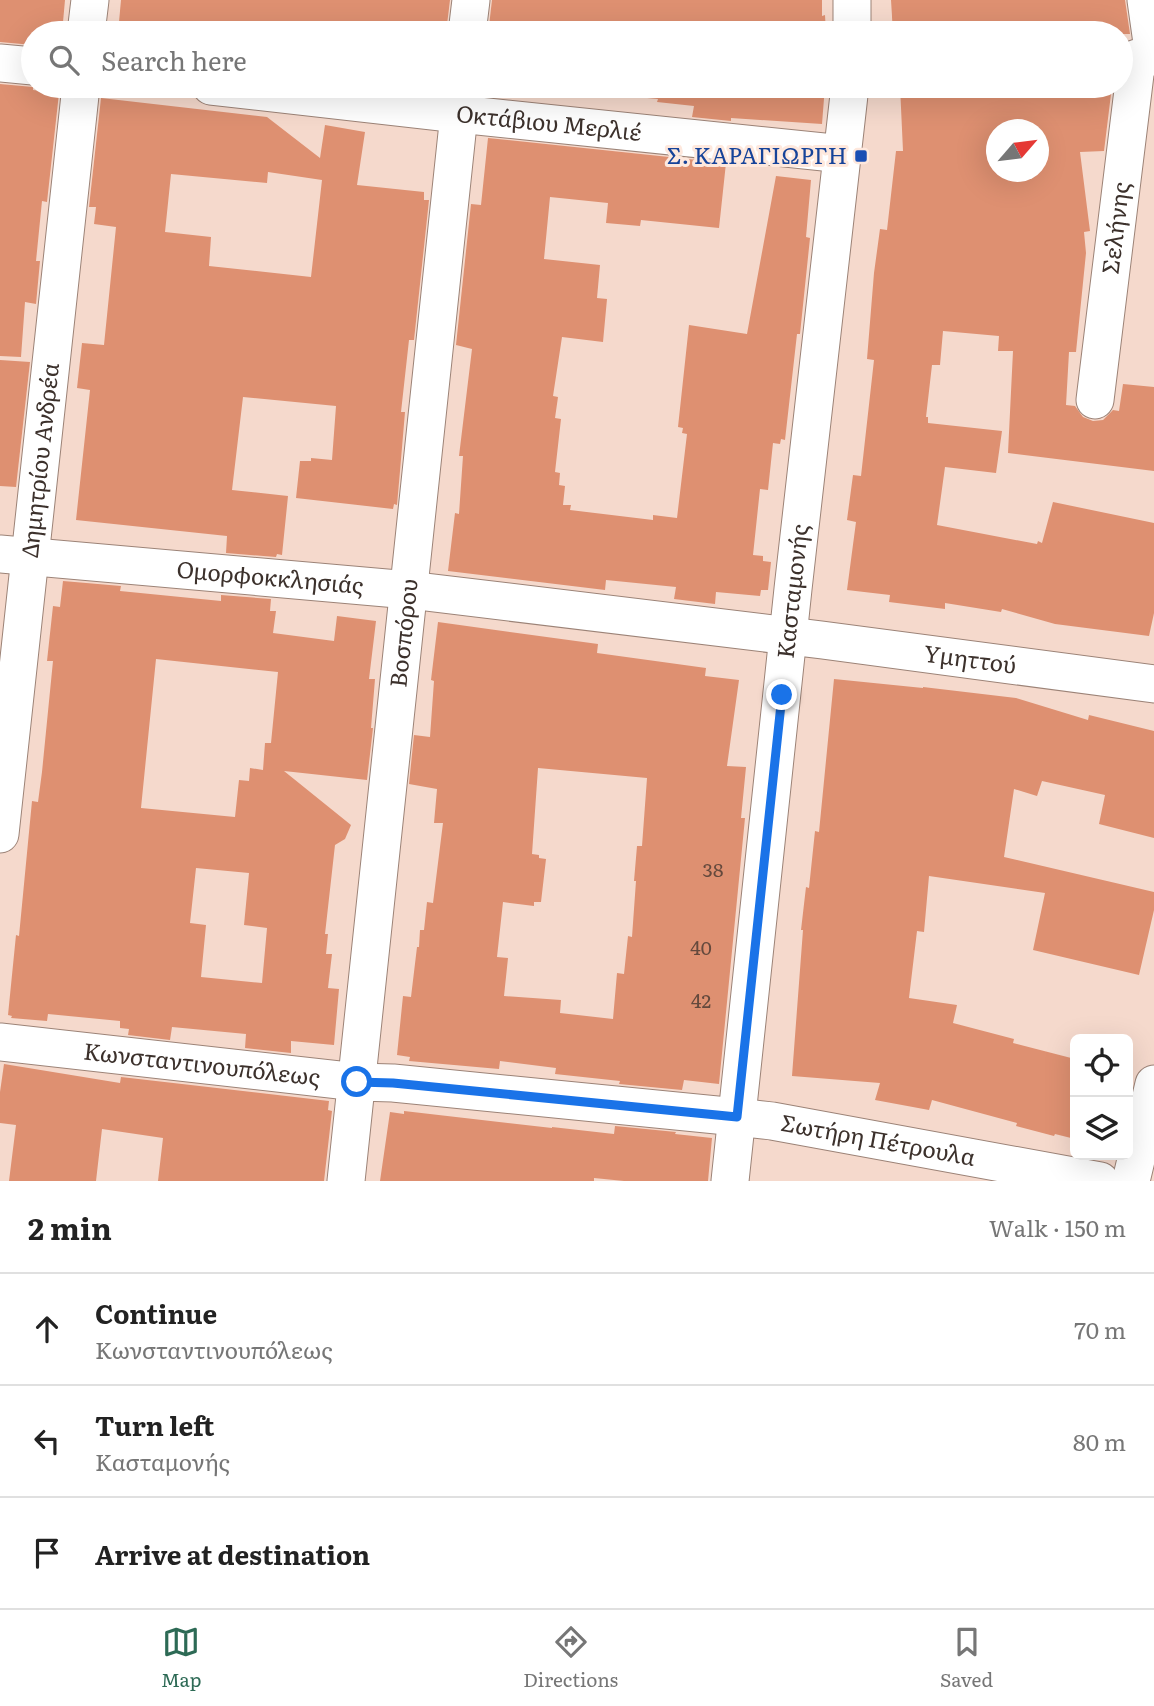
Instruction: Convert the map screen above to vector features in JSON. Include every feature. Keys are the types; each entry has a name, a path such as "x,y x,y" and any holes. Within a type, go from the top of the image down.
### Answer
{"street":[{"path":"87,21 90,0"},
{"path":"468,21 471,0"},
{"path":"852,0 852,21"},
{"name":"Σελήνης","path":"1094,400 1141,57 1146,0"},
{"path":"0,63 21,65"},
{"name":"Δημητρίου Ανδρέα","path":"0,834 15,556 78,98"},
{"name":"Οκτάβιου Μερλιέ","path":"425,98 461,100 843,154"},
{"name":"Κασταμονής","path":"730,1181 849,98"},
{"name":"Βοσπόρου","path":"346,1181 461,100"},
{"name":"Ομορφοκκλησιάς","path":"15,556 409,590 789,637"},
{"name":"Υμηττού","path":"789,637 1154,684"},
{"name":"Κωνσταντινουπόλεως","path":"0,1042 357,1082 393,1083 737,1117"},
{"path":"1131,1181 1154,1084"},
{"name":"Σωτήρη Πέτρουλα","path":"737,1117 772,1121 1100,1181"}],"building":[{"path":"0,0 65,0 63,21 21,21 21,44 0,42"},
{"path":"121,0 450,0 447,21 119,21"},
{"path":"492,0 822,0 822,16 825,15 825,21 490,21"},
{"path":"891,0 1125,0 1128,21 892,21"},
{"path":"0,84 21,86 21,98 58,98 47,202 42,201 36,261 40,261 36,304 25,302 21,357 0,356"},
{"path":"101,98 267,117 320,158 325,125 365,132 357,185 424,192 424,200 429,200 414,340 409,340 401,412 405,412 397,505 394,504 393,509 296,498 300,461 311,461 311,458 332,460 336,406 243,397 232,490 288,496 282,555 277,554 276,557 226,553 227,536 76,520 90,390 77,388 82,343 104,345 116,227 94,224 96,207 89,207","holes":["268,172 322,180 311,277 209,266 211,237 165,232 171,174 267,183"]},
{"path":"647,98 824,98 822,124 692,117 694,106 657,102 658,99"},
{"path":"901,98 1111,98 1104,151 1080,152 1090,231 1084,232 1086,253 1076,352 1069,352 1066,405 1075,406 1083,417 1093,421 1103,420 1113,410 1119,411 1123,384 1154,387 1154,471 1008,453 1013,351 998,351 999,336 943,331 940,365 932,365 926,417 928,423 1002,431 996,473 945,467 937,525 1037,544 1038,541 1042,543 1053,502 1154,523 1154,613 1149,636 1055,624 1002,609 1001,612 945,603 945,609 889,602 890,595 847,590 856,522 847,520 853,475 861,476 874,360 867,359 874,273 880,229 887,230 896,151 903,151"},
{"path":"488,138 726,163 719,228 641,220 640,226 606,223 608,203 550,197 544,259 600,265 597,298 607,299 603,342 562,337 553,396 558,397 555,418 561,419 555,472 560,473 559,485 565,486 563,505 571,505 570,510 653,520 653,515 677,518 687,434 682,433 683,428 678,427 689,325 747,334 776,176 811,180 806,237 810,238 785,440 781,439 780,444 773,443 768,490 760,489 753,555 763,556 763,561 771,562 768,590 761,590 760,596 716,592 715,604 674,599 676,587 606,580 605,590 448,571 455,513 459,514 463,456 459,456 472,349 456,345 471,204 481,205"},
{"path":"0,360 30,362 16,487 0,486"},
{"path":"63,581 121,586 120,591 221,601 221,595 271,599 270,611 276,611 273,633 334,641 337,616 376,621 369,679 375,679 367,780 284,771 351,825 345,839 335,845 325,934 328,934 326,954 332,954 328,988 339,989 334,1045 291,1041 291,1053 245,1048 246,1034 172,1027 170,1040 128,1035 129,1029 120,1028 120,1021 48,1014 47,1021 11,1018 12,1016 8,1015 16,935 19,936 32,801 38,802 42,772 53,661 47,661 53,606 60,607","holes":["156,659 278,672 271,743 265,743 263,770 250,768 249,781 239,780 235,817 141,808","196,868 249,873 244,925 267,928 262,983 201,977 206,925 190,923"]},
{"path":"438,622 598,644 597,653 706,668 705,676 739,680 727,766 746,767 741,818 745,818 719,1084 684,1080 682,1090 555,1074 556,1068 500,1061 499,1069 409,1061 410,1057 397,1055 403,996 411,997 420,930 424,930 427,902 433,903 443,823 434,823 437,789 409,784 414,735 430,737 434,681 431,680","holes":["538,768 647,778 642,846 637,846 632,937 628,936 624,974 617,973 613,1019 560,1013 561,1000 504,996 508,958 497,957 503,902 534,906 534,902 541,902 546,859 532,854"]},
{"path":"834,679 1016,698 1088,720 1089,715 1154,731 1154,838 1099,824 1105,795 1042,781 1037,796 1014,789 1004,857 1154,892 1154,910 1139,975 1033,950 1045,893 929,876 924,932 917,931 909,998 957,1005 953,1023 1014,1039 1013,1043 1070,1058 1070,1138 1016,1126 1017,1123 932,1100 929,1110 875,1100 880,1083 792,1076 801,930 815,831 819,832"},
{"path":"4,1064 120,1083 121,1077 329,1101 328,1110 332,1111 324,1181 158,1181 163,1138 102,1129 96,1181 9,1181 16,1125 0,1123"},
{"path":"404,1111 614,1134 615,1126 712,1138 708,1181 624,1181 594,1178 594,1181 380,1181 390,1112 404,1114"}],"place":[{"name":"Σ. ΚΑΡΑΓΙΩΡΓΗ","path":"861,156"}],"route":[{"path":"357,1082 393,1083 737,1117 782,695"}]}
